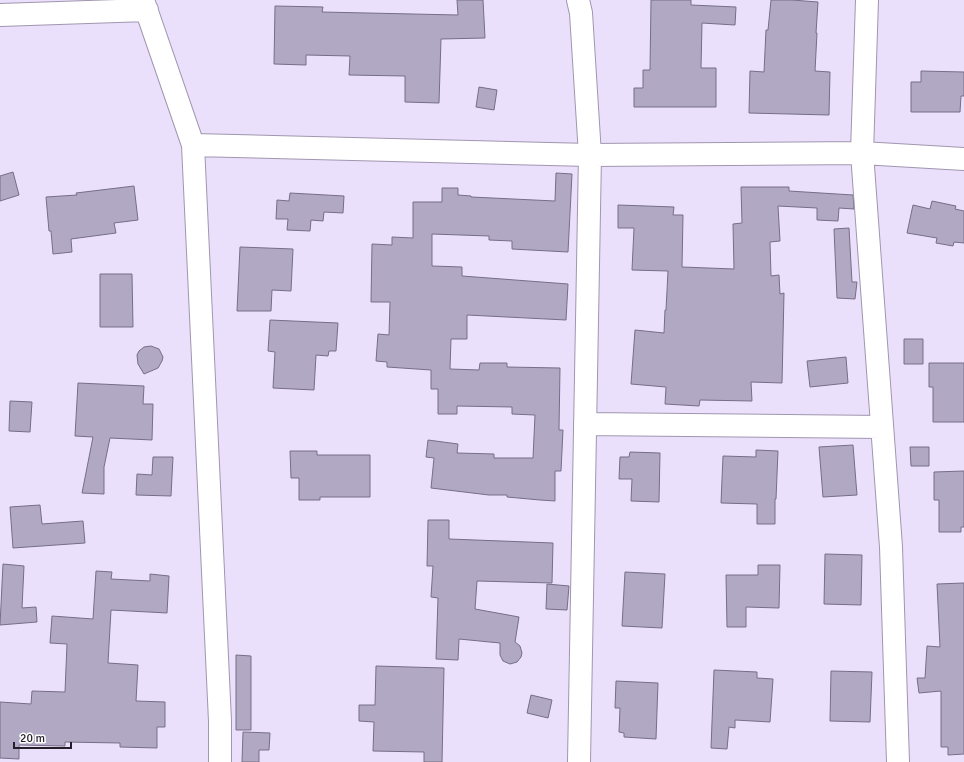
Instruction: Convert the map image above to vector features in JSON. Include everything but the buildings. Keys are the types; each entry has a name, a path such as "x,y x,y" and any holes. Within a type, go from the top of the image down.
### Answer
{"street":[{"path":"578,0 581,13 590,155 579,762"},
{"path":"867,0 862,152 891,547 898,762"},
{"path":"0,15 145,5 193,145 220,722 220,762"},
{"path":"193,145 590,155 862,152 964,159"},
{"path":"585,424 882,426"}]}
